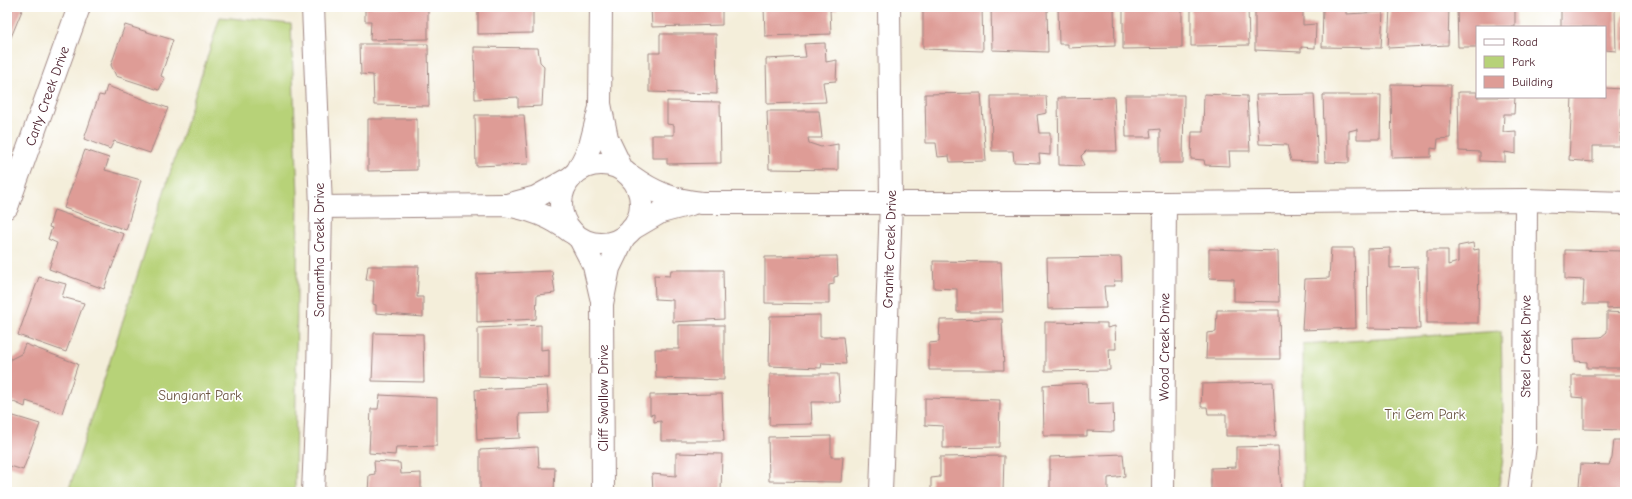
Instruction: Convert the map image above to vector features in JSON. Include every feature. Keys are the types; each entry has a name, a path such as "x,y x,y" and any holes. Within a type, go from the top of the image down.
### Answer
{"street":[{"name":"Carly Creek Drive","path":"7,207 79,7"},
{"name":"Samantha Creek Drive","path":"313,7 321,208 318,384 313,492"},
{"path":"601,7 600,104 607,138 626,172 637,186 641,197 641,208 638,219 628,233"},
{"name":"Granite Creek Drive","path":"881,492 891,202 889,7"},
{"path":"576,235 565,222 561,205 564,188 590,146 600,104"},
{"path":"503,205 536,197 554,189 588,165 600,163 611,164 626,172 648,188 666,197 702,203"},
{"path":"321,208 503,205 518,207 546,216 591,243 602,244 614,242 662,212 682,206 702,203 1165,203 1526,200 1625,203"},
{"name":"Steel Creek Drive","path":"1519,492 1525,445 1526,200"},
{"name":"Wood Creek Drive","path":"1163,492 1165,203"},
{"name":"Cliff Swallow Drive","path":"603,492 602,304 609,268 628,233"},
{"name":"Cliff Swallow Drive","path":"576,235 594,266 602,304"}],"green space":[{"name":"Sungiant Park","path":"220,17 291,24 298,195 295,492 68,492"},
{"name":"Tri Gem Park","path":"1501,331 1504,452 1498,492 1303,492 1303,344"}],"building":[{"path":"7,7 23,8 7,47"},
{"path":"365,7 428,7 428,39 370,40 371,21 365,21"},
{"path":"478,7 537,7 533,8 533,33 478,34"},
{"path":"651,7 722,7 722,25 652,27"},
{"path":"764,7 836,7 837,10 830,10 831,34 765,36"},
{"path":"923,7 982,7 983,51 923,49"},
{"path":"991,7 1047,7 1048,52 992,50"},
{"path":"1058,7 1114,7 1115,46 1068,48 1068,44 1059,44"},
{"path":"1123,7 1182,7 1182,48 1123,49"},
{"path":"1191,7 1248,7 1249,45 1191,46"},
{"path":"1255,7 1315,7 1315,9 1303,9 1303,25 1316,24 1315,48 1301,47 1301,52 1255,50"},
{"path":"1323,7 1346,7 1346,14 1383,12 1381,48 1322,47"},
{"path":"1390,7 1449,7 1448,45 1388,48"},
{"path":"1457,7 1515,7 1515,26 1476,26 1476,47 1458,47"},
{"path":"1561,7 1598,7 1601,9 1615,10 1616,51 1606,50 1606,26 1561,26"},
{"path":"1623,15 1625,15 1625,50 1622,50"},
{"path":"125,25 173,40 161,76 165,78 159,90 116,76 111,65"},
{"path":"660,34 716,34 717,94 649,92 649,53 660,53"},
{"path":"825,43 826,62 837,60 836,81 823,82 826,102 767,104 766,59 806,57 804,44"},
{"path":"360,44 428,44 429,106 374,105 373,75 361,74"},
{"path":"474,47 538,48 540,62 544,66 542,106 518,107 518,97 475,99"},
{"path":"1391,84 1451,85 1450,138 1438,139 1437,149 1431,148 1431,157 1392,158"},
{"path":"107,86 168,108 150,153 114,141 110,149 84,139 99,95 104,96"},
{"path":"1606,88 1622,89 1620,146 1593,146 1593,162 1569,160 1572,98 1606,98"},
{"path":"1458,92 1476,92 1476,98 1515,98 1514,114 1504,114 1503,132 1516,131 1516,154 1505,152 1505,162 1480,161 1480,152 1459,151"},
{"path":"981,93 986,161 950,162 949,156 938,157 936,143 926,143 925,94"},
{"path":"1204,94 1247,96 1250,151 1229,151 1230,166 1205,165 1204,160 1191,159 1192,132 1203,132"},
{"path":"1314,94 1318,162 1291,161 1287,145 1259,144 1256,95"},
{"path":"1125,95 1184,95 1183,163 1160,163 1160,129 1150,130 1151,137 1126,137"},
{"path":"1323,95 1381,95 1380,139 1357,139 1357,129 1349,131 1349,163 1325,162"},
{"path":"991,96 1046,96 1047,113 1037,115 1039,133 1050,133 1050,155 1039,154 1040,163 1014,162 1013,151 992,151"},
{"path":"1114,97 1117,151 1086,151 1081,156 1084,166 1059,165 1058,98"},
{"path":"667,101 720,102 721,163 667,164 667,158 652,158 652,135 674,135 674,125 667,124"},
{"path":"767,111 819,111 822,138 808,138 809,143 821,147 838,144 838,170 769,169"},
{"path":"475,115 524,115 528,164 476,166"},
{"path":"368,119 417,119 417,170 368,171"},
{"path":"85,150 109,158 105,170 141,180 126,230 64,208"},
{"path":"54,210 124,234 104,289 49,269 57,243 48,239 52,228 49,227"},
{"path":"1473,243 1474,250 1479,249 1478,323 1427,323 1427,250 1448,250 1448,265 1458,262 1458,246"},
{"path":"1331,248 1354,248 1356,328 1302,330 1305,279 1329,278"},
{"path":"1390,248 1390,268 1418,267 1420,329 1368,328 1367,249"},
{"path":"1209,249 1278,251 1279,302 1234,301 1234,279 1209,278"},
{"path":"1565,250 1625,251 1625,308 1607,309 1607,304 1583,304 1584,280 1565,279"},
{"path":"837,256 838,276 834,277 834,284 829,285 829,304 765,303 765,257"},
{"path":"1121,257 1122,281 1114,281 1115,286 1104,286 1106,308 1048,309 1047,258"},
{"path":"933,261 1001,262 1003,312 957,312 957,289 934,288"},
{"path":"368,266 419,266 417,297 423,297 423,317 376,313 376,305 373,304 374,280 366,280"},
{"path":"671,270 723,270 724,319 673,322 673,300 655,299 654,275 670,276"},
{"path":"552,271 555,293 537,295 536,319 477,322 477,274"},
{"path":"39,277 66,284 62,297 84,303 66,352 18,335"},
{"path":"1217,310 1279,310 1280,359 1206,359 1207,333 1216,332"},
{"path":"1607,312 1625,313 1625,368 1587,368 1587,362 1575,361 1574,338 1601,337 1607,332"},
{"path":"820,315 820,337 843,337 846,364 822,363 821,368 769,366 770,316"},
{"path":"1002,319 1004,370 929,370 929,343 939,342 940,320"},
{"path":"1045,322 1107,323 1107,328 1115,326 1116,349 1109,349 1110,370 1045,371"},
{"path":"541,325 541,350 549,349 549,378 478,376 478,328"},
{"path":"679,325 724,325 724,380 656,378 655,349 679,349"},
{"path":"374,333 423,334 424,382 372,381"},
{"path":"25,344 78,364 62,413 26,401 25,407 7,399 7,370 11,359 21,354"},
{"path":"770,374 838,374 840,402 811,402 812,424 769,425"},
{"path":"1572,375 1625,375 1625,430 1584,429 1584,398 1572,397"},
{"path":"1273,382 1276,436 1226,436 1226,414 1208,414 1207,407 1201,407 1202,384"},
{"path":"1087,383 1088,404 1113,403 1114,432 1087,431 1087,436 1044,436 1043,385"},
{"path":"547,386 549,413 519,414 520,438 477,440 475,390"},
{"path":"722,394 724,441 661,441 661,421 654,422 654,414 650,415 650,395"},
{"path":"380,395 437,398 437,446 396,447 395,455 369,453 371,409 378,409"},
{"path":"925,398 1000,400 999,447 943,448 943,426 925,425"},
{"path":"7,414 40,424 23,470 7,465"},
{"path":"831,436 831,457 843,457 841,482 769,481 768,437"},
{"path":"1614,440 1625,440 1625,492 1591,492 1592,488 1579,486 1581,464 1609,465 1612,458"},
{"path":"1278,446 1281,492 1211,492 1211,468 1236,467 1236,447"},
{"path":"538,447 539,468 555,468 554,492 480,492 480,450"},
{"path":"676,453 722,454 721,492 653,492 652,474 676,476"},
{"path":"1123,454 1125,476 1108,478 1108,492 1050,492 1050,457"},
{"path":"1004,456 1003,492 931,492 931,478 940,477 940,457"},
{"path":"374,461 400,463 401,474 421,473 421,492 368,492 369,475 375,474"}]}
